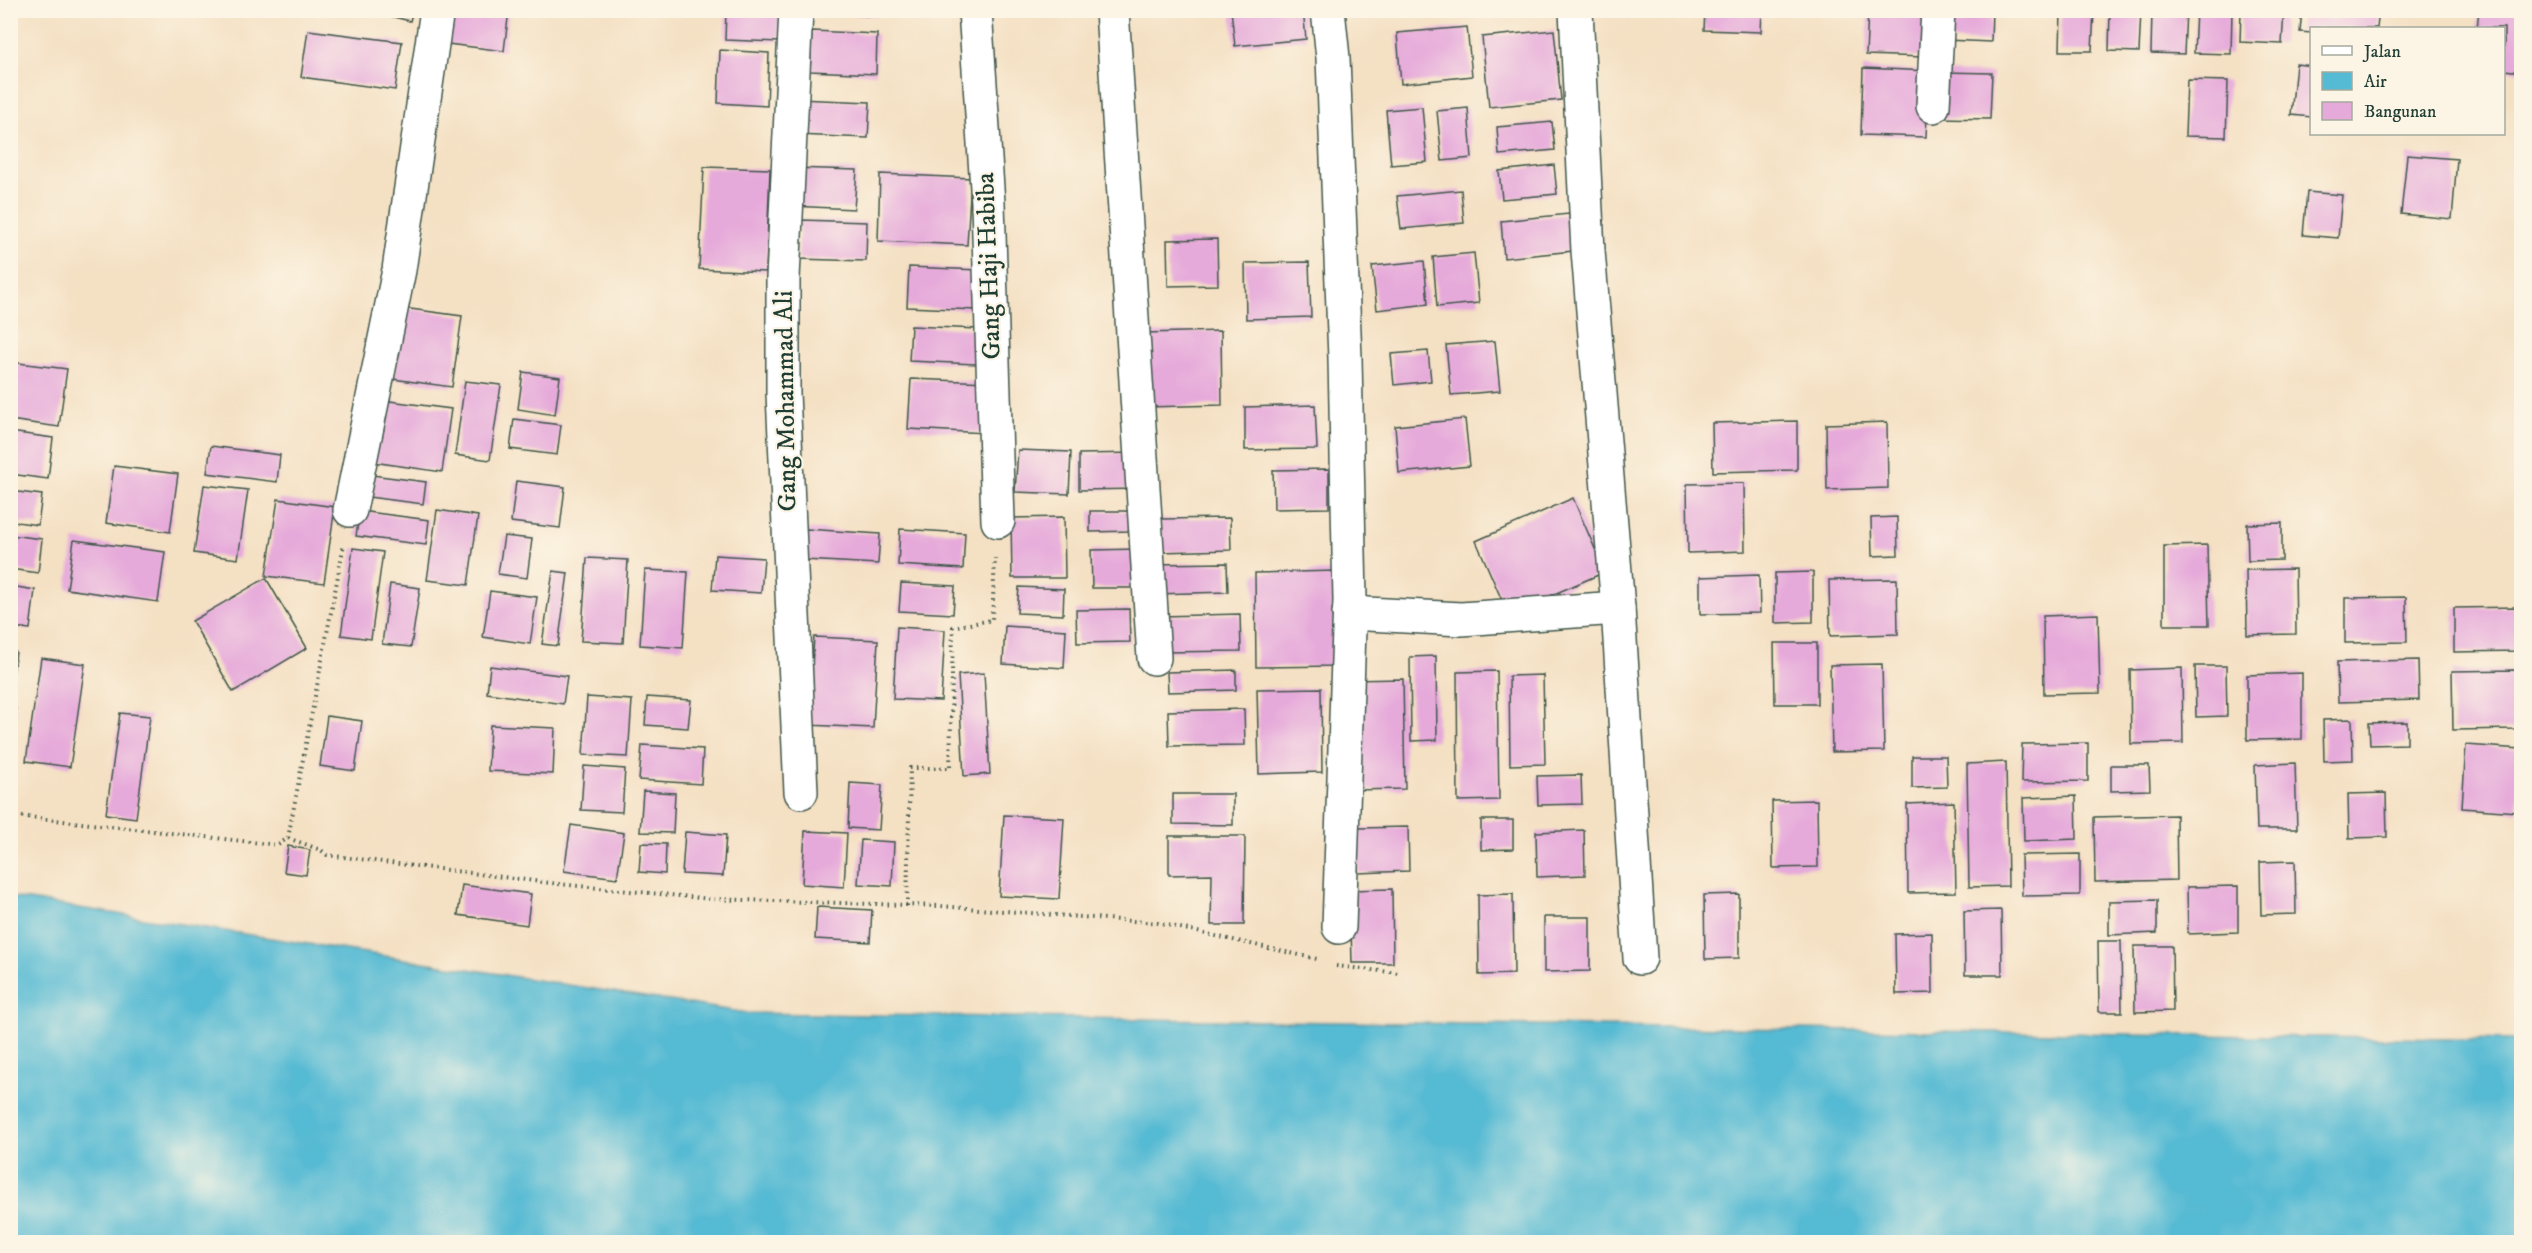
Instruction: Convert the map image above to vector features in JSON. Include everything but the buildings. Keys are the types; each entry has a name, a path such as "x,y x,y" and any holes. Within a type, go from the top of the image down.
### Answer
{"street":[{"path":"350,510 399,270 437,10"},
{"name":"Gang Mohammad Ali","path":"796,10 783,278 783,393 801,792"},
{"name":"Gang Haji Habiba","path":"975,10 988,202 998,521"},
{"path":"1112,10 1154,658"},
{"path":"1328,10 1333,58 1344,346 1349,613 1339,927"},
{"path":"1576,10 1588,251 1618,608 1640,958"},
{"path":"1933,106 1938,10"},
{"path":"1349,613 1461,619 1618,608"}],"path":[{"path":"10,815 278,845 288,838 350,510"},
{"path":"908,906 910,768 950,768 953,627 992,620 998,521"},
{"path":"288,838 321,850 327,855 558,884 711,899 908,906 1158,923 1324,962"},
{"path":"1334,965 1399,973"}],"water":[{"path":"10,897 747,1013 2521,1040 2521,1242 11,1242"}]}
